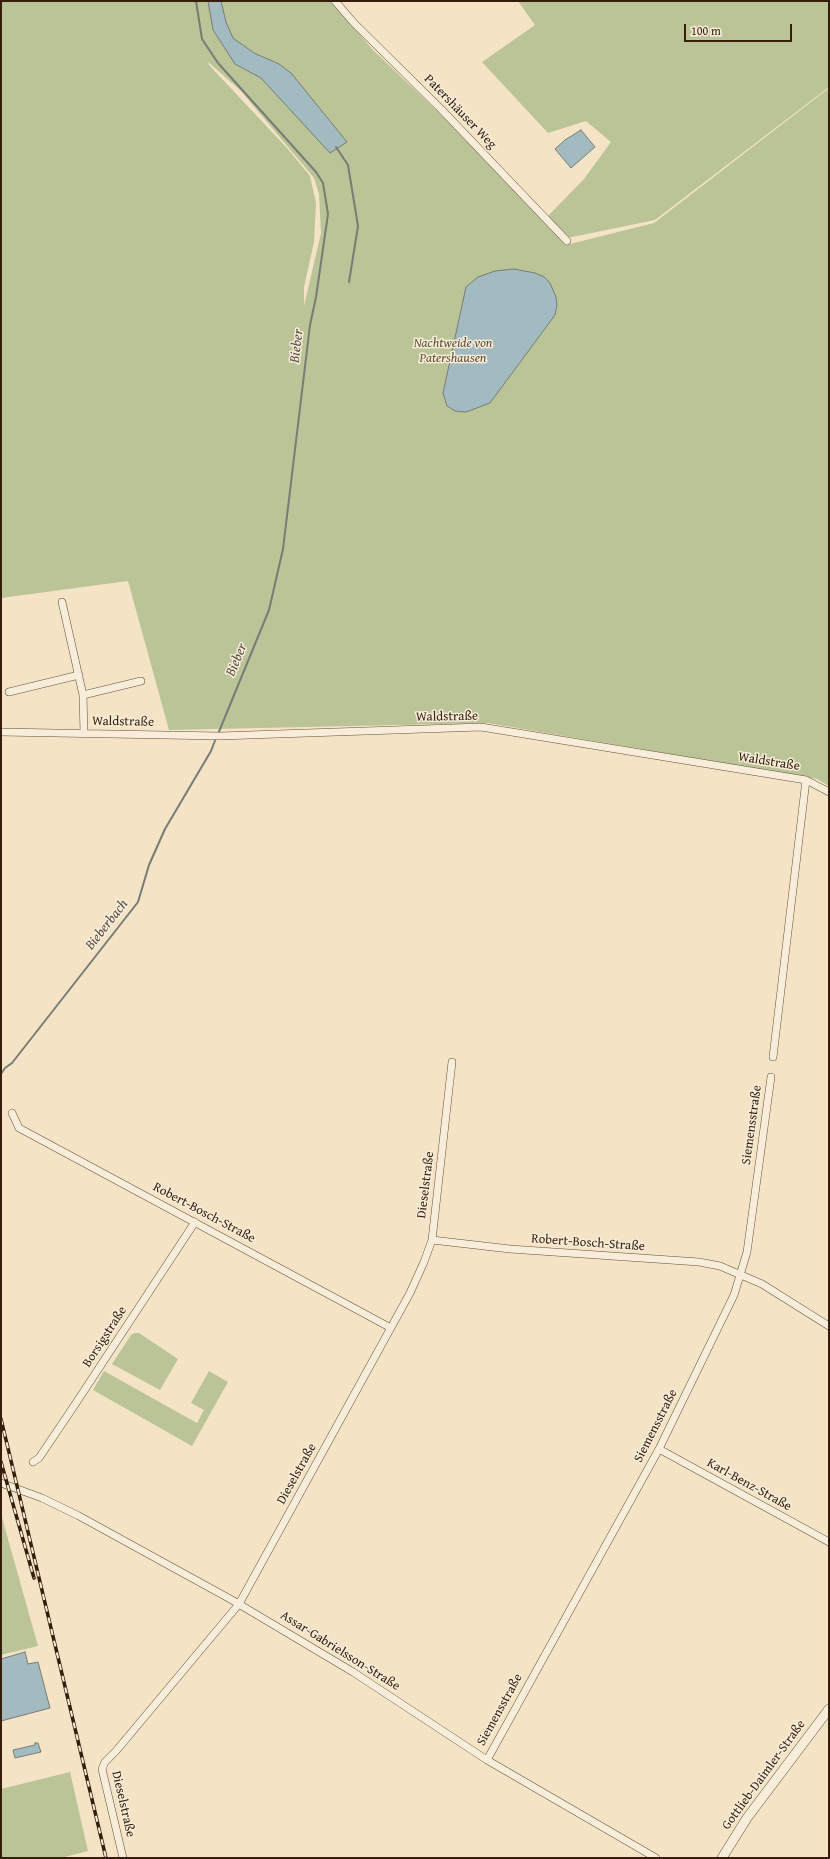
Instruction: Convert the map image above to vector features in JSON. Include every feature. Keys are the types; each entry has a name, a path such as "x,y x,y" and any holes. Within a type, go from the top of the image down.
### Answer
{"street":[{"name":"Patershäuser Weg","path":"335,1 354,23 441,109 567,241"},
{"name":"Waldstraße","path":"62,602 84,695 84,733"},
{"path":"8,692 79,675"},
{"path":"84,695 141,681"},
{"name":"Waldstraße","path":"1,732 220,736 481,727 806,780 829,792"},
{"name":"Waldstraße","path":"773,1057 806,780"},
{"name":"Dieselstraße","path":"123,1858 102,1769 105,1762 116,1751 239,1604 410,1293 432,1240 452,1062"},
{"name":"Siemensstraße","path":"487,1760 658,1448 734,1295 747,1252 771,1077"},
{"name":"Robert-Bosch-Straße","path":"12,1113 20,1128 391,1328"},
{"name":"Borsigstraße","path":"33,1462 39,1458 195,1222"},
{"name":"Robert-Bosch-Straße","path":"432,1240 510,1249 699,1262 729,1268 740,1276 762,1284 829,1326"},
{"name":"Karl-Benz-Straße","path":"658,1448 829,1542"},
{"name":"Assar-Gabrielsson-Straße","path":"1,1483 42,1498 79,1516 239,1604 353,1672 487,1760 656,1858"},
{"name":"Gottlieb-Daimler-Straße","path":"722,1858 747,1818 829,1709"}],"green space":[{"name":"Nachtweide von Patershausen","path":"1,1 332,1 372,49 459,132 566,245 654,223 829,88 829,786 817,779 488,723 169,730 128,581 1,598","holes":["208,62 241,91 314,178 319,194 321,233 304,306 304,287 314,242 316,203 310,176 287,148 209,65"]},
{"path":"518,1 829,1 829,87 655,220 567,238 547,217 584,179 611,142 586,121 548,133 482,62 535,25"},
{"path":"139,1333 178,1359 160,1390 112,1364 131,1335"},
{"path":"104,1371 197,1423 204,1410 191,1403 209,1371 228,1382 192,1446 93,1390"},
{"path":"1,1514 38,1646 1,1655"},
{"path":"70,1772 88,1851 61,1858 1,1858 1,1789"}],"water":[{"path":"208,1 221,1 226,22 233,38 254,53 279,64 291,73 347,142 330,153 261,78 235,64 213,30"},
{"path":"581,130 595,147 571,168 555,149 565,140"},
{"path":"514,269 535,273 544,277 550,283 556,297 557,305 555,315 490,403 466,412 455,411 447,406 443,393 466,287 478,277 495,271"},
{"path":"25,1652 28,1664 38,1662 50,1708 1,1721 1,1659"},
{"path":"35,1743 38,1743 41,1752 15,1758 13,1750 35,1745"}],"waterway":[{"name":"Bieber","path":"196,1 202,39 218,63 316,172 323,183 328,214 316,297 310,325 283,549 269,610 218,734"},
{"path":"336,147 348,165 358,226 349,282"},
{"name":"Bieberbach","path":"1,1074 5,1068 12,1063 138,902 149,865 165,829 211,751 216,738"}],"railway":[{"path":"1,1419 106,1858"},
{"path":"1,1462 34,1578"}]}
